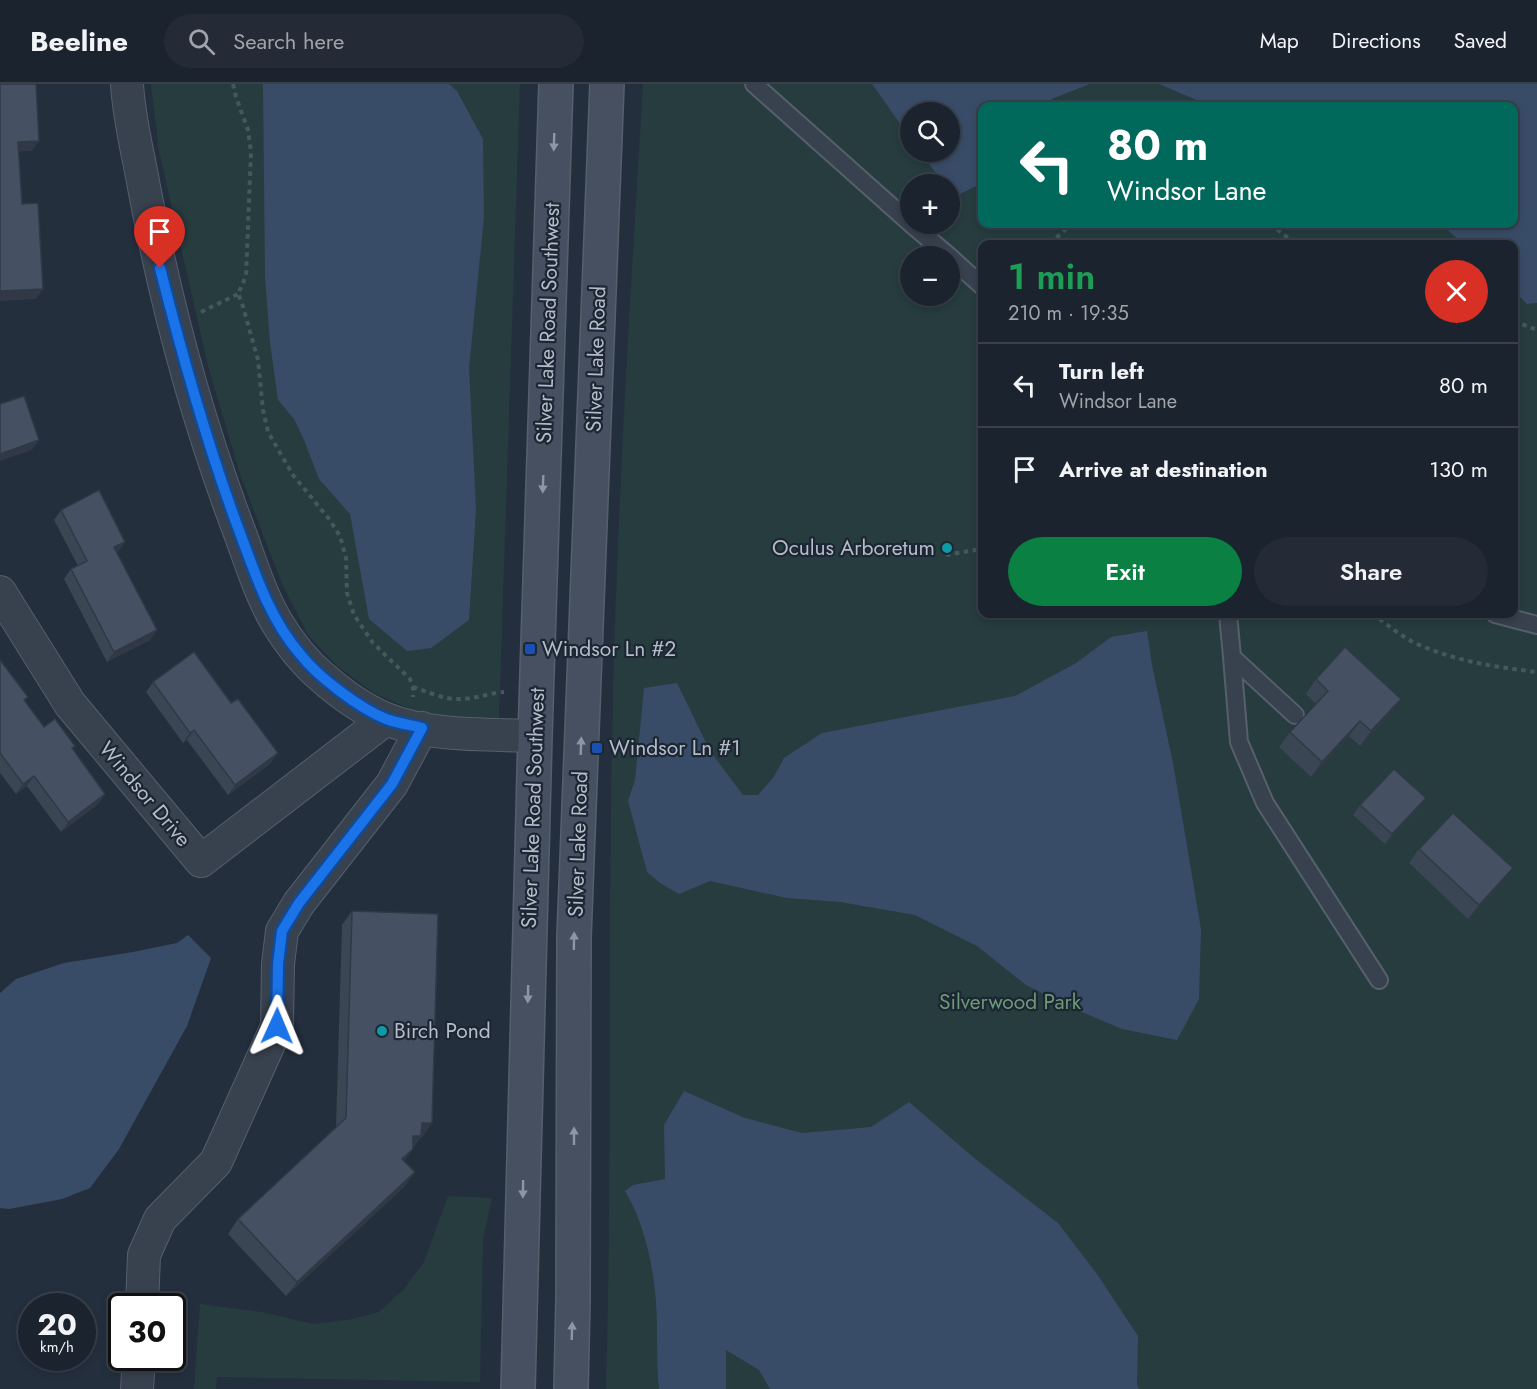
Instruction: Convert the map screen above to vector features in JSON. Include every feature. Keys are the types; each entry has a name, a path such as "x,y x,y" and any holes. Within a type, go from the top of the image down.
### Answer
{"main road":[{"name":"Silver Lake Road Southwest","path":"518,1389 535,736 556,84"},
{"name":"Silver Lake Road","path":"571,1389 574,937 607,84"}],"street":[{"path":"127,84 155,249 186,369 219,478 263,594 276,621 300,655 321,677 355,701 405,724 463,733 535,736"},
{"name":"Windsor Drive","path":"0,592 70,704 201,861 405,724"},
{"path":"143,1293 144,1256 160,1219 216,1162 277,1026 278,964 282,931 299,903 392,784 405,724"},
{"path":"137,1389 138,1371"}],"lane":[{"path":"754,84 900,213"},
{"path":"923,234 937,246"},
{"path":"960,267 978,282"},
{"path":"1228,618 1239,742 1265,803 1379,980"},
{"path":"1511,618 1537,625"},
{"path":"1232,657 1295,715"}],"path":[{"path":"174,325 238,294 246,276 251,152 248,130 233,84"},
{"path":"1054,240 1067,228"},
{"path":"1275,228 1291,240"},
{"path":"238,294 258,360 263,410 268,432 293,475 330,519 340,536 346,558 347,593 354,615 373,643 410,679 413,698 405,724"},
{"path":"1518,323 1537,330"},
{"path":"946,555 978,550"},
{"path":"1378,618 1412,642 1451,658 1493,667 1537,672"},
{"path":"413,687 460,700 487,693 504,692"}],"green space":[{"path":"151,84 520,84 499,718 448,717 415,711 374,693 337,666 308,635 282,584 240,474 208,366 159,151"},
{"name":"Silverwood Park","path":"643,84 872,84 900,124 900,162 928,162 936,174 900,174 900,234 960,234 960,195 978,185 978,228 1445,228 1459,240 978,240 978,618 1518,618 1518,295 1527,304 1537,303 1537,1389 606,1389 611,820 617,575"},
{"path":"1090,84 1159,84 1201,102 1049,102"},
{"path":"448,1196 492,1198 483,1239 480,1382 217,1377 216,1389 194,1389 200,1304 262,1312 313,1324 348,1320 379,1312 403,1290 424,1262"}],"water":[{"path":"263,84 449,84 457,91 483,139 484,217 469,368 476,509 469,620 431,648 407,651 369,619 350,514 319,479 294,419 278,400 270,343 265,276"},
{"path":"872,84 1090,84 1049,102 978,102 978,185 960,194 960,174 936,174 928,162 960,162 960,102 900,102 900,124"},
{"path":"1159,84 1537,84 1537,303 1527,304 1518,295 1518,240 1459,240 1445,228 1518,228 1518,102 1201,102"},
{"path":"1147,631 1173,763 1201,929 1199,999 1177,1040 1122,1029 1070,1007 1026,985 977,946 915,915 840,902 787,898 710,881 679,894 647,872 628,801 635,780 644,688 677,683 710,751 743,795 758,795 773,778 784,758 822,733 1015,696 1076,663 1111,637"},
{"path":"188,935 211,958 187,1026 119,1149 90,1188 62,1199 9,1209 0,1208 0,993 16,979 64,963 177,943"},
{"path":"684,1091 745,1118 802,1133 871,1127 909,1102 979,1162 1058,1223 1097,1274 1138,1336 1137,1384 1139,1389 770,1389 759,1370 726,1350 726,1389 659,1389 653,1273 642,1230 625,1191 633,1185 665,1179 664,1125"}],"building":[{"path":"0,84 36,84 39,141 18,142 22,204 38,203 43,289 0,291"},
{"path":"24,396 39,440 0,454 0,404"},
{"path":"99,490 125,542 114,547 157,630 114,652 71,569 87,561 61,510"},
{"path":"1345,647 1401,699 1371,731 1360,721 1322,762 1290,732 1328,691 1316,679"},
{"path":"194,652 231,703 238,699 278,753 235,785 194,730 190,733 153,682"},
{"path":"0,660 28,697 24,700 44,727 55,719 75,746 72,748 105,794 68,822 34,776 23,784 0,753"},
{"path":"1394,769 1426,798 1392,834 1360,805"},
{"path":"1453,813 1513,868 1479,905 1419,849"},
{"name":"Birch Pond","path":"352,911 438,914 432,1123 422,1123 421,1136 413,1136 413,1149 402,1159 415,1172 297,1282 238,1219 346,1118"}],"place":[{"name":"Oculus Arboretum","path":"947,548"},
{"name":"Windsor Ln #2","path":"530,649"},
{"name":"Windsor Ln #1","path":"597,748"},
{"name":"Birch Pond","path":"382,1031"}],"route":[{"path":"160,268 186,369 219,478 263,594 276,621 300,655 321,677 386,719 422,728 392,784 299,903 282,931 278,964 277,1026"}]}
